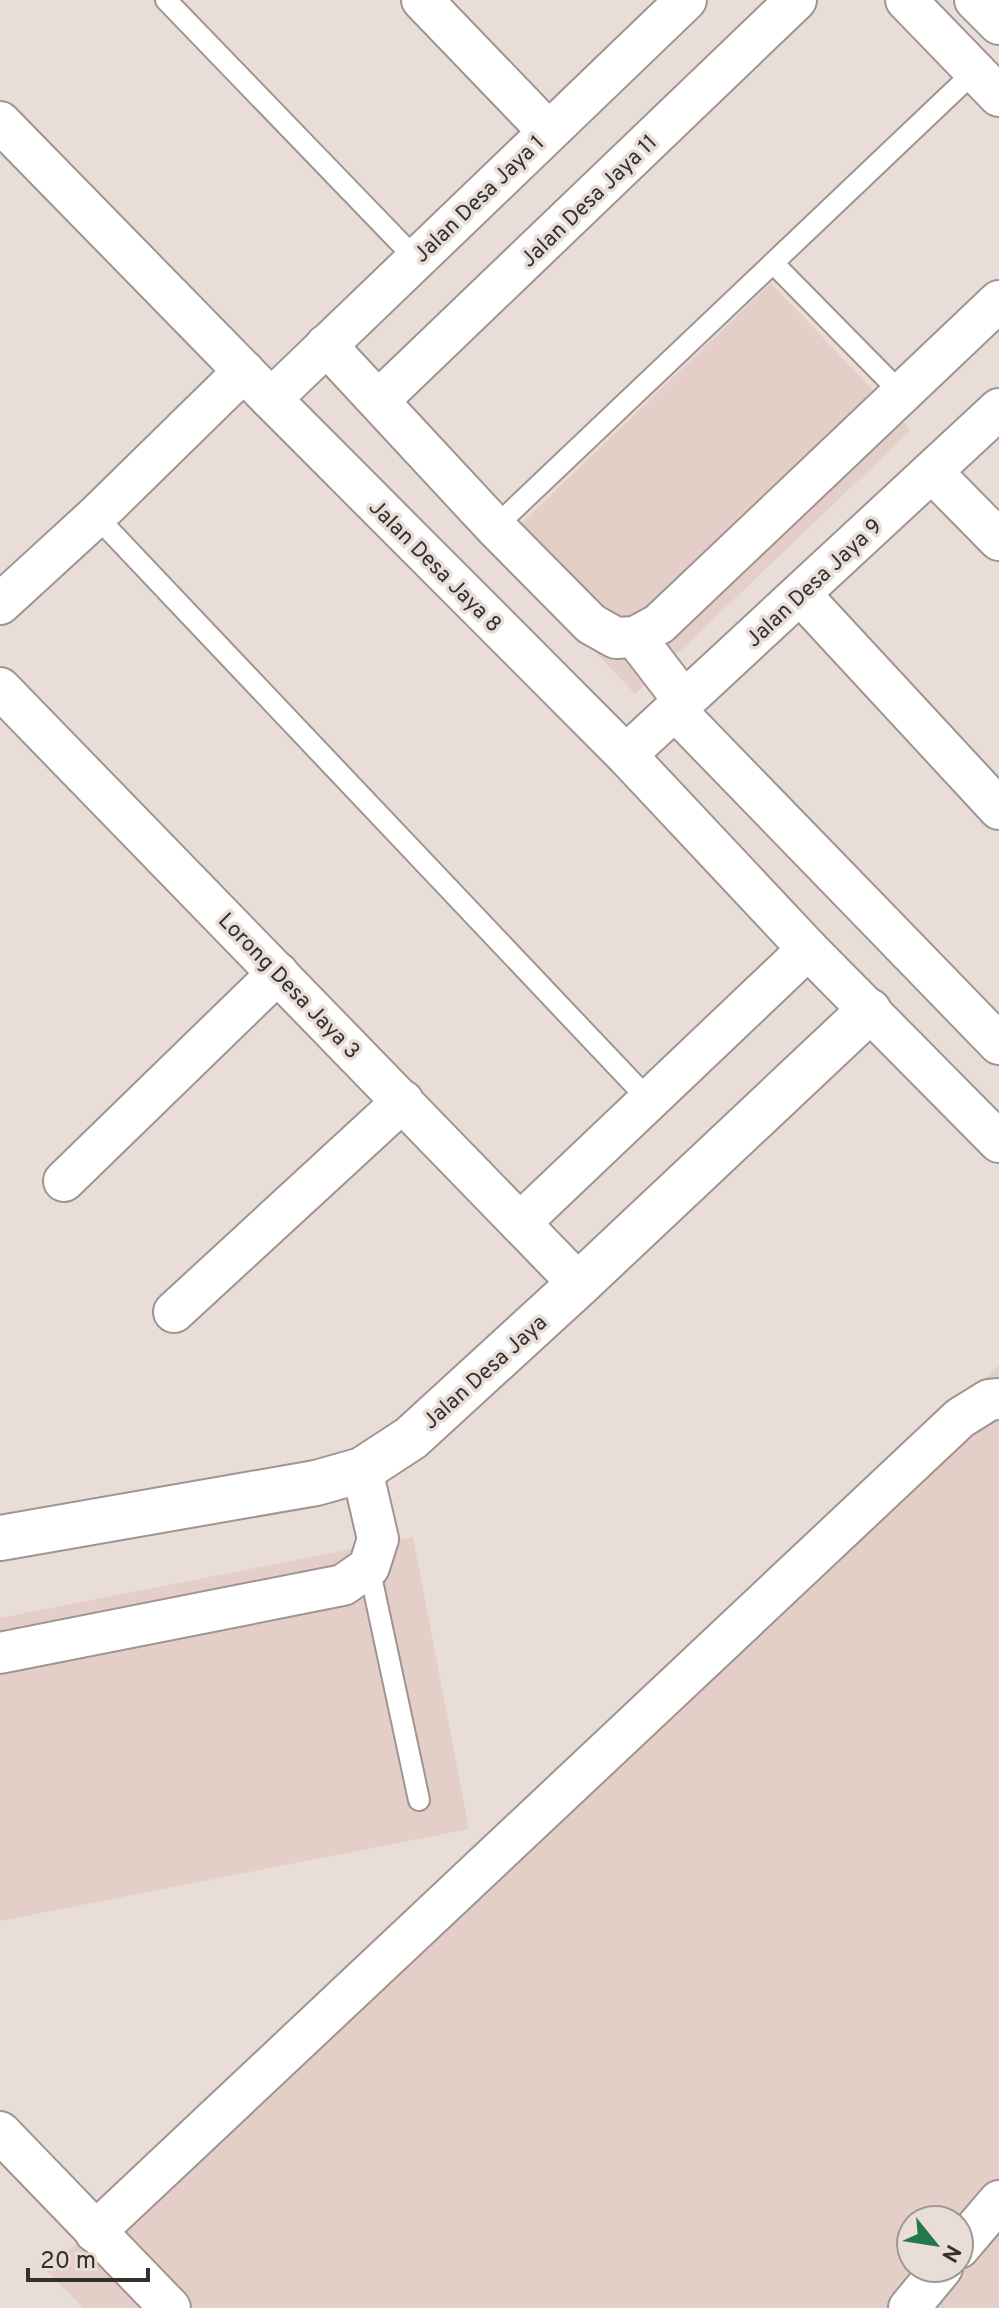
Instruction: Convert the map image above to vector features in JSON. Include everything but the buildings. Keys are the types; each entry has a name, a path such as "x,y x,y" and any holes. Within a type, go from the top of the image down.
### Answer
{"street":[{"path":"422,0 548,131"},
{"name":"Jalan Desa Jaya 1","path":"0,604 96,516 257,385 326,345 686,0"},
{"name":"Jalan Desa Jaya 11","path":"379,400 796,0"},
{"path":"906,0 987,84"},
{"path":"975,0 999,24"},
{"name":"Jalan Desa Jaya 8","path":"0,122 626,755 808,949 999,1142"},
{"path":"326,345 495,527 591,624 616,638 635,637 659,624 999,301"},
{"name":"Jalan Desa Jaya 9","path":"626,755 999,409"},
{"path":"932,472 999,540"},
{"path":"800,594 999,809"},
{"path":"635,637 680,706 999,1044"},
{"name":"Lorong Desa Jaya 3","path":"0,688 579,1284"},
{"path":"520,1223 808,949"},
{"path":"64,1181 278,973"},
{"name":"Jalan Desa Jaya","path":"0,1538 316,1483 362,1470 411,1438 869,1011"},
{"path":"174,1312 403,1101"},
{"path":"95,2232 949,1429 975,1408 989,1400 999,1399"},
{"path":"0,1653 343,1585 369,1567 378,1539 362,1470"},
{"path":"0,2132 170,2308"},
{"path":"975,2229 999,2201"},
{"path":"909,2308 929,2284"}],"lane":[{"path":"166,0 415,258"},
{"path":"495,527 774,264 987,84"},
{"path":"774,264 902,394"},
{"path":"96,516 650,1101"},
{"path":"369,1567 419,1800"}],"shaded area":[{"path":"771,283 911,430 635,694 496,548"},
{"path":"999,1365 999,2308 83,2308 47,2271"},
{"path":"413,1537 469,1829 0,1921 0,1618"}]}
